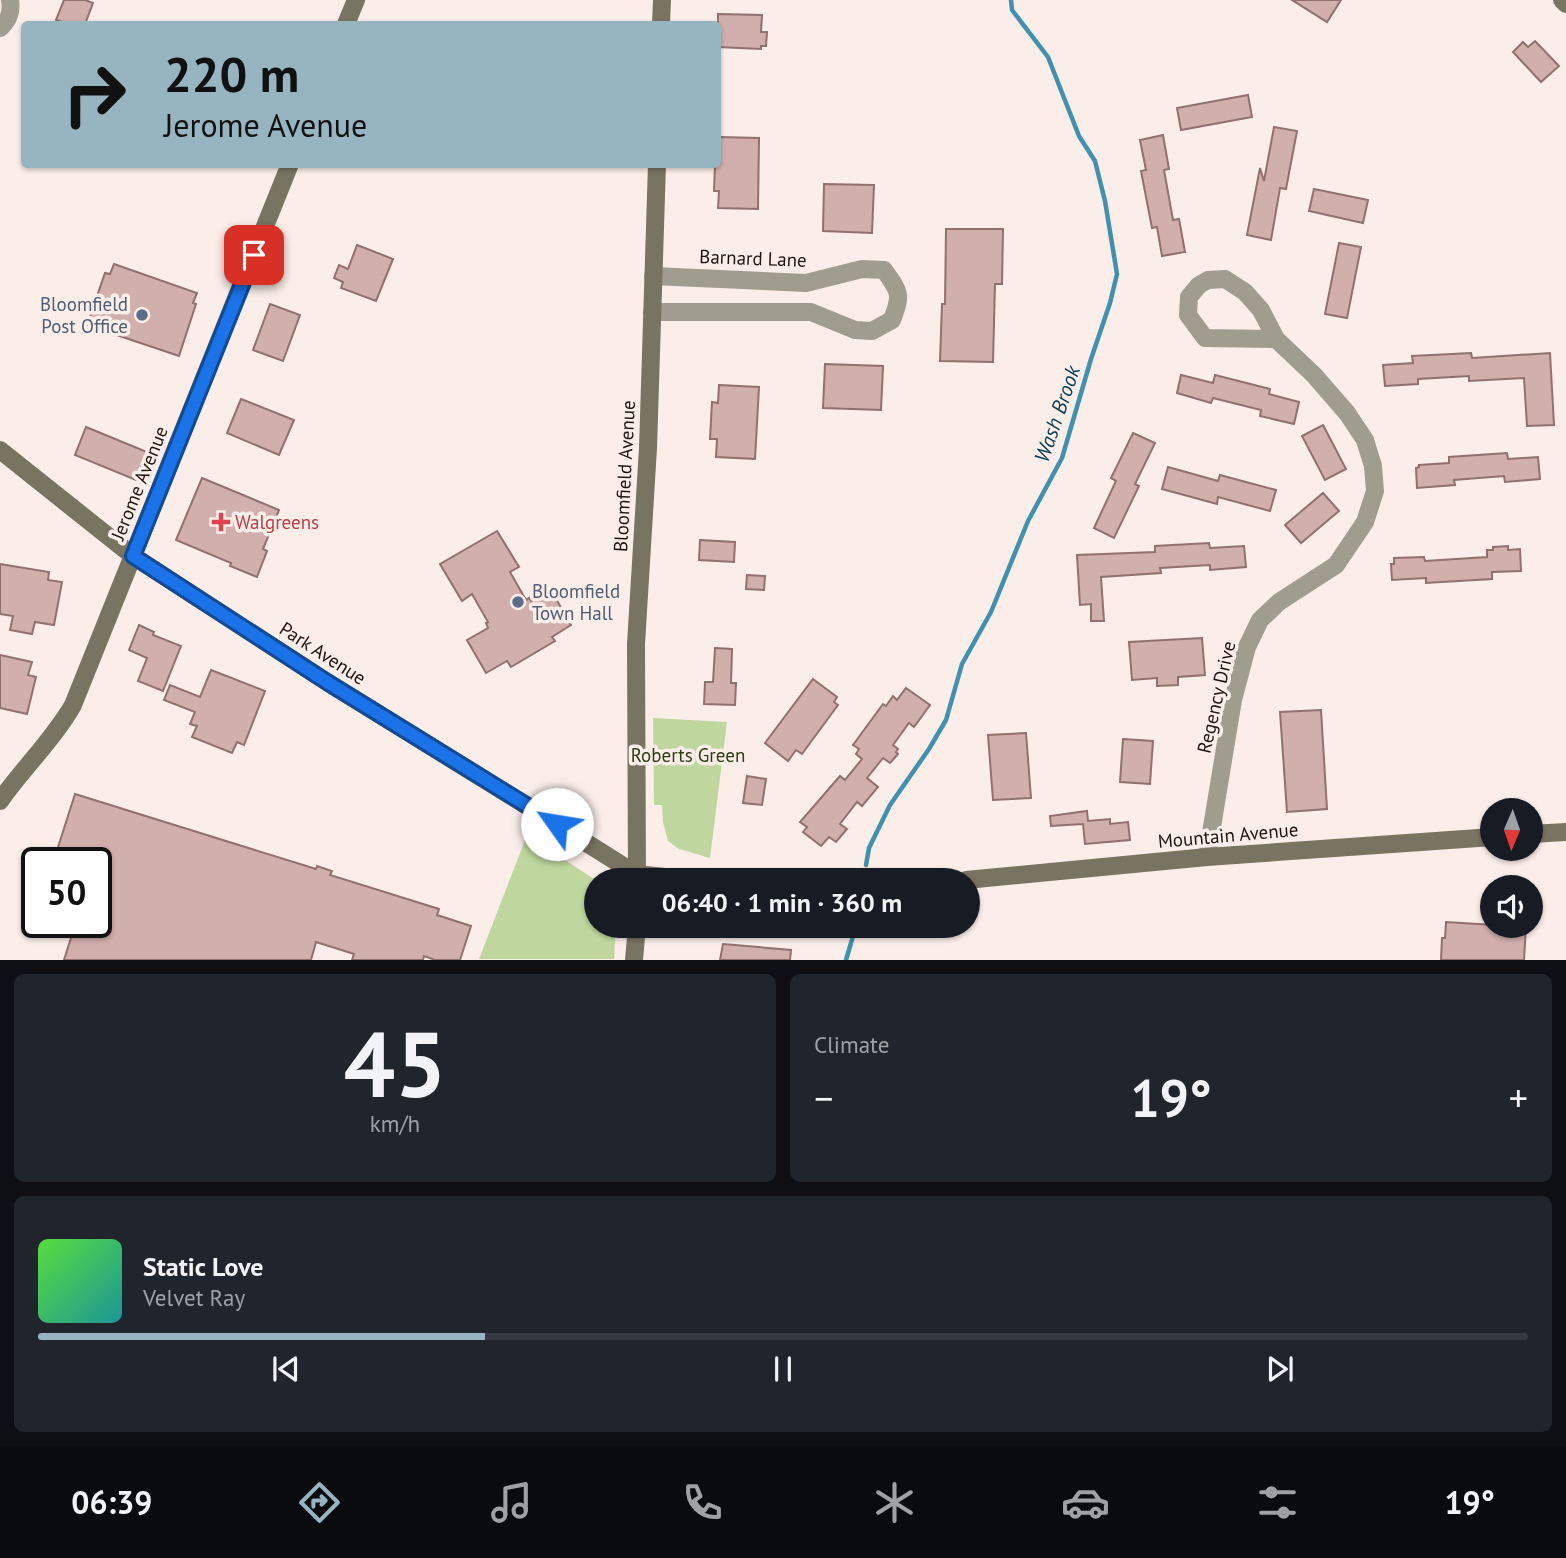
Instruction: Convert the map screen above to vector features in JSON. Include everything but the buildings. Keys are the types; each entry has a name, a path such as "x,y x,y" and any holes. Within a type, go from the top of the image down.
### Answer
{"main road":[{"path":"347,21 356,0"},
{"path":"661,21 662,0"},
{"path":"1562,0 1566,4"},
{"name":"Jerome Avenue","path":"0,801 64,721 73,705 288,168"},
{"name":"Bloomfield Avenue","path":"636,868 636,645 648,448 657,168"},
{"name":"Park Avenue","path":"0,450 133,556 622,868"},
{"path":"1544,833 1566,832"},
{"name":"Mountain Avenue","path":"980,879 1206,856 1480,838"},
{"path":"634,960 636,938"}],"street":[{"path":"0,28 10,15 10,0"},
{"name":"Barnard Lane","path":"653,276 806,283 862,269 884,270 897,288 899,302 892,320 872,331 855,330 811,313 653,312"},
{"name":"Regency Drive","path":"1206,856 1233,700 1247,647 1260,620 1279,602 1336,565 1365,522 1375,491 1373,466 1365,440 1314,375 1276,339 1261,310 1245,292 1226,279 1208,280 1199,285 1189,297 1188,315 1205,338 1276,339"}],"green space":[{"name":"Roberts Green","path":"653,718 727,722 710,858 679,849 668,841 662,805 654,805"},
{"path":"527,835 584,872 584,938 615,938 614,959 479,959"}],"waterway":[{"name":"Wash Brook","path":"866,865 869,848 890,805 946,720 962,664 991,612 1028,521 1062,458 1117,274 1105,201 1095,161 1079,136 1048,57 1012,10 1011,0"},
{"name":"Wash Brook","path":"846,960 852,938"}],"place":[{"name":"Bloomfield Post Office","path":"142,315"},
{"name":"Walgreens","path":"221,522"},
{"name":"Bloomfield Town Hall","path":"518,602"}],"route":[{"path":"254,255 133,556 327,682 557,824"}]}
